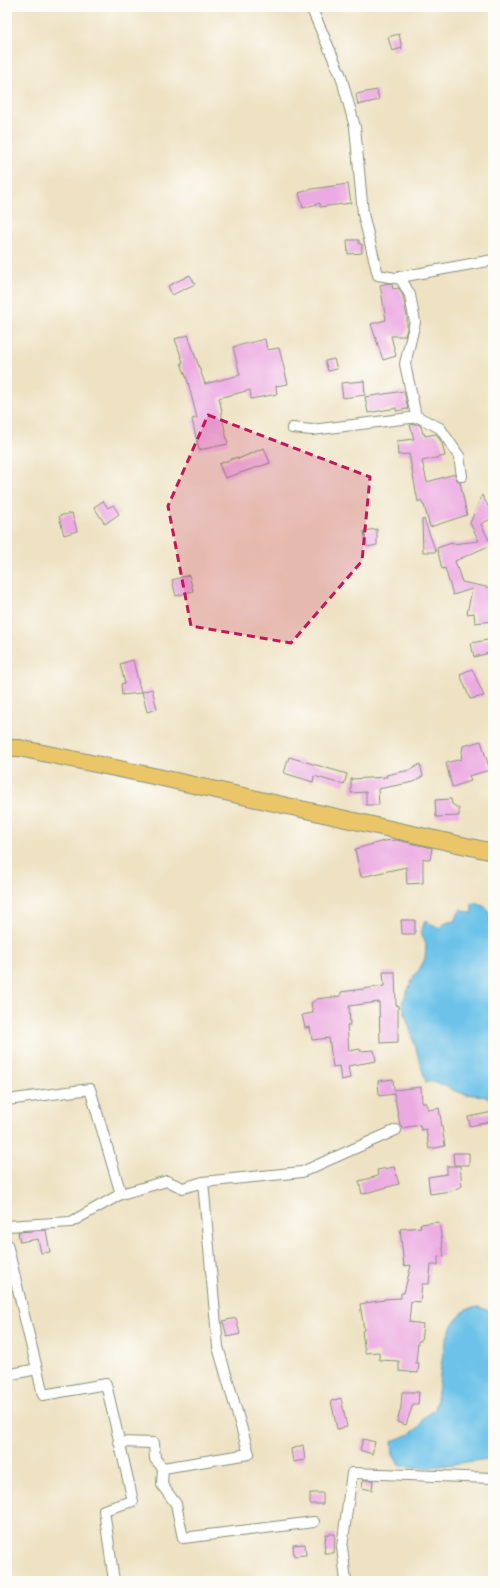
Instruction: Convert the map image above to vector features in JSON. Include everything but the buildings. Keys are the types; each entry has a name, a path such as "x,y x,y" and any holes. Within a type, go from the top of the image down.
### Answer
{"main road":[{"path":"7,748 19,748 158,777 493,852"}],"street":[{"path":"311,7 340,76 355,127 362,214 378,275 401,280 410,296 415,322 405,364 416,416 440,428 459,456 462,476"},
{"path":"401,280 400,277 493,260"},
{"path":"292,428 312,430 418,417"},
{"path":"7,1100 90,1089 121,1194"},
{"path":"7,1226 71,1222 121,1194 167,1181 183,1188 203,1182 302,1172 396,1130"},
{"path":"163,1468 250,1454 218,1347 203,1182"},
{"path":"7,1244 43,1395 106,1384 133,1501 104,1510 114,1581"},
{"path":"7,1377 12,1374 37,1369"},
{"path":"119,1442 154,1443 155,1459 163,1468 162,1485 176,1504 183,1538 314,1522"},
{"path":"346,1581 342,1547 352,1473 493,1478"}],"highlighted area":[{"path":"208,415 370,477 362,561 291,643 191,626 168,506"}],"water":[{"path":"472,903 484,906 487,909 493,931 493,1102 485,1097 458,1092 440,1083 426,1082 402,1003 415,974 425,959 426,944 421,932 425,921 439,928 446,923 454,921 461,909 472,914"},
{"path":"479,1307 491,1312 493,1315 493,1452 488,1459 425,1468 400,1466 393,1455 392,1441 410,1434 421,1425 423,1418 435,1410 441,1365 449,1332 454,1323 466,1309"}]}
